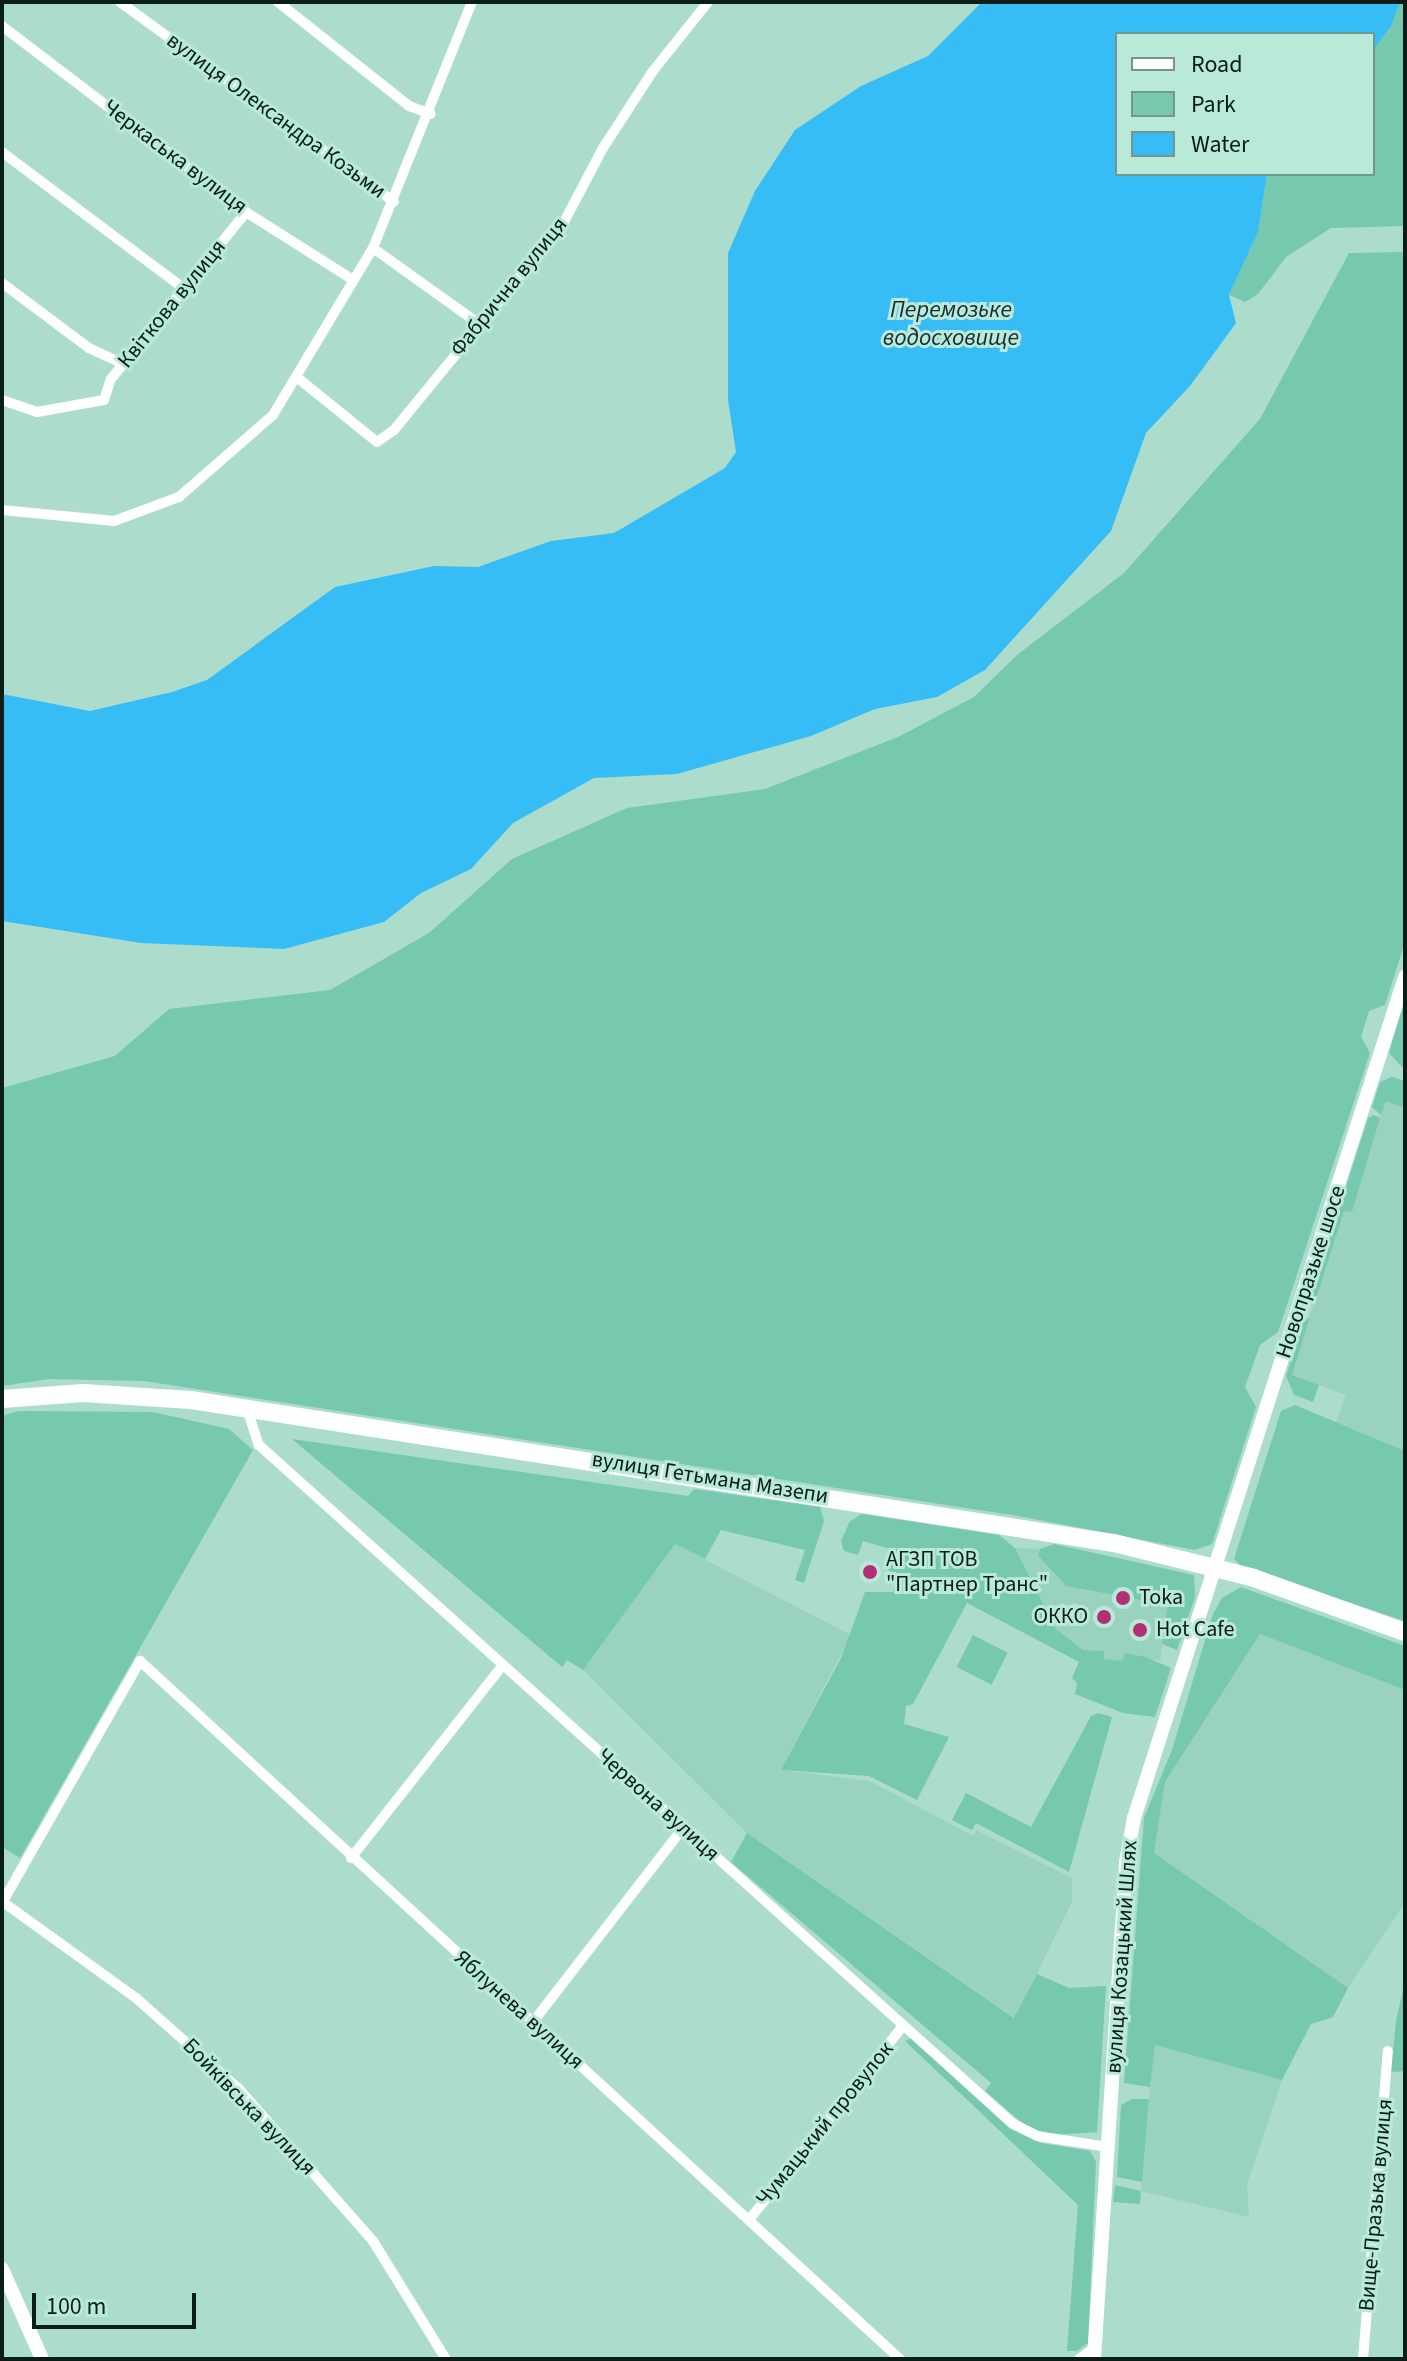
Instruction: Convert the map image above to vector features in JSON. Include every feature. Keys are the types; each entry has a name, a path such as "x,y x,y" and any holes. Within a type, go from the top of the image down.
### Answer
{"highway":[{"name":"вулиця Гетьмана Мазепи","path":"2,1399 114,1393 247,1409 1114,1543 1218,1567 1405,1632"}],"main road":[{"name":"Новопразьке шосе","path":"1218,1567 1405,977"},
{"name":"вулиця Козацький Шлях","path":"1094,2354 1131,1832 1218,1567"},
{"path":"2,2269 42,2359"}],"street":[{"name":"вулиця Олександра Козьми","path":"120,2 394,202"},
{"path":"278,2 409,106 431,114"},
{"path":"2,510 114,521 179,497 273,415 299,379 373,248 431,114 472,2"},
{"name":"Фабрична вулиця","path":"299,379 377,442 394,430 564,222 603,148 653,71 708,2"},
{"name":"Черкаська вулиця","path":"2,26 246,212 353,280"},
{"path":"2,152 182,287"},
{"name":"Квіткова вулиця","path":"2,400 37,412 104,400 124,364 182,287 246,212"},
{"path":"373,248 479,324"},
{"path":"2,283 89,348 124,364"},
{"name":"Червона вулиця","path":"247,1409 259,1445 902,2027 1018,2127 1044,2138 1108,2147"},
{"name":"Яблунева вулиця","path":"2,1903 140,1661 900,2359"},
{"path":"351,1858 502,1666"},
{"path":"533,2022 683,1828"},
{"name":"Бойківська вулиця","path":"2,1903 136,1998 239,2089 373,2241 446,2359"},
{"name":"Чумацький провулок","path":"749,2220 902,2027"},
{"name":"Вище-Празька вулиця","path":"1363,2359 1388,2051"},
{"path":"1079,2359 1094,2354"}],"shaded area":[{"path":"1385,1100 1405,1108 1405,1451 1336,1422 1346,1395 1291,1375 1344,1210 1352,1212"},
{"path":"675,1544 851,1635 781,1770 870,1781 973,1836 976,1830 1072,1878 1072,1902 1015,2018 747,1833 583,1670"},
{"path":"1015,1548 1040,1549 1038,1557 1066,1586 1169,1605 1160,1661 1125,1653 1122,1661 1104,1659 1104,1651 1083,1650 1056,1629"},
{"path":"1260,1634 1405,1690 1405,1903 1348,1988 1154,1853 1165,1782"},
{"path":"1154,2045 1282,2080 1247,2184 1249,2217 1141,2191"}],"green space":[{"path":"1400,2 1405,2 1405,226 1331,228 1286,257 1258,294 1245,302 1229,295 1258,232 1267,176 1375,176 1375,46"},
{"path":"1405,252 1405,942 1385,1005 1369,1011 1361,1037 1370,1053 1278,1332 1260,1345 1245,1387 1256,1407 1212,1544 1195,1550 1018,1516 144,1381 49,1379 2,1386 2,1088 115,1056 169,1009 330,990 429,933 512,859 627,808 765,789 898,737 974,697 1017,655 1124,573 1260,419 1349,253"},
{"path":"1405,998 1405,1070 1389,1053"},
{"path":"1392,1077 1405,1081 1405,1108 1386,1101 1381,1115 1372,1107 1380,1082"},
{"path":"1373,1115 1380,1118 1352,1212 1344,1211 1314,1305 1311,1297 1368,1118"},
{"path":"1310,1317 1292,1375 1319,1385 1313,1402 1294,1395 1286,1376 1303,1323"},
{"path":"1295,1405 1405,1451 1405,1621 1244,1568 1234,1559 1281,1411"},
{"path":"18,1411 153,1412 229,1429 253,1450 20,1858 2,1847 2,1416"},
{"path":"292,1439 688,1496 694,1489 820,1507 824,1521 804,1583 795,1580 805,1550 721,1530 705,1559 675,1544 583,1670 567,1660 562,1667"},
{"path":"862,1514 999,1535 1015,1548 1056,1629 1083,1650 1104,1651 1104,1659 1122,1661 1125,1653 1146,1657 1171,1668 1155,1717 1123,1713 1075,1694 1077,1683 1072,1678 1079,1662 967,1603 913,1704 906,1706 904,1724 949,1737 917,1800 869,1776 781,1770 841,1658 865,1592 893,1592 898,1575 888,1570 894,1550 863,1541 858,1555 844,1551 841,1541 850,1521"},
{"path":"1054,1544 1194,1575 1195,1597 1177,1650 1162,1644 1168,1605 1066,1586 1038,1556 1040,1549"},
{"path":"1241,1587 1405,1646 1405,1690 1260,1634 1165,1782 1154,1853 1348,1988 1333,2017 1311,2024 1282,2080 1155,2045 1150,2087 1124,2083 1144,1818 1172,1750 1213,1614 1222,1598"},
{"path":"973,1635 1008,1653 991,1685 957,1667"},
{"path":"1098,1713 1112,1717 1069,1872 976,1823 972,1830 952,1820 966,1793 1031,1827 1091,1716"},
{"path":"747,1833 1014,2018 1037,1974 1069,1988 1106,1986 1097,2132 1053,2135 1027,2127 985,2091 991,2083 731,1862"},
{"path":"1405,1981 1405,2071 1391,2072 1396,2021"},
{"path":"911,2038 1010,2129 1041,2143 1090,2151 1096,2162 1088,2343 1077,2351 1067,2351 1078,2205 905,2041"},
{"path":"1132,2099 1149,2099 1142,2182 1117,2177 1121,2105"},
{"path":"1115,2185 1141,2191 1140,2204 1113,2202"}],"water":[{"name":"Перемозьке водосховище","path":"982,2 1400,2 1391,26 1375,47 1375,32 1115,32 1115,176 1267,176 1258,232 1229,295 1236,323 1190,386 1146,433 1111,531 985,670 937,697 875,709 811,736 677,774 594,778 513,823 471,869 421,893 384,922 284,949 141,943 2,921 2,694 90,711 172,692 207,680 335,587 434,566 478,567 551,541 614,533 725,468 736,452 728,400 728,253 755,191 795,130 861,86 928,56"}],"place":[{"name":"АГЗП ТОВ \"Партнер Транс\"","path":"870,1572"},
{"name":"Toka","path":"1123,1598"},
{"name":"ОККО","path":"1104,1617"},
{"name":"Hot Cafe","path":"1140,1630"}]}
